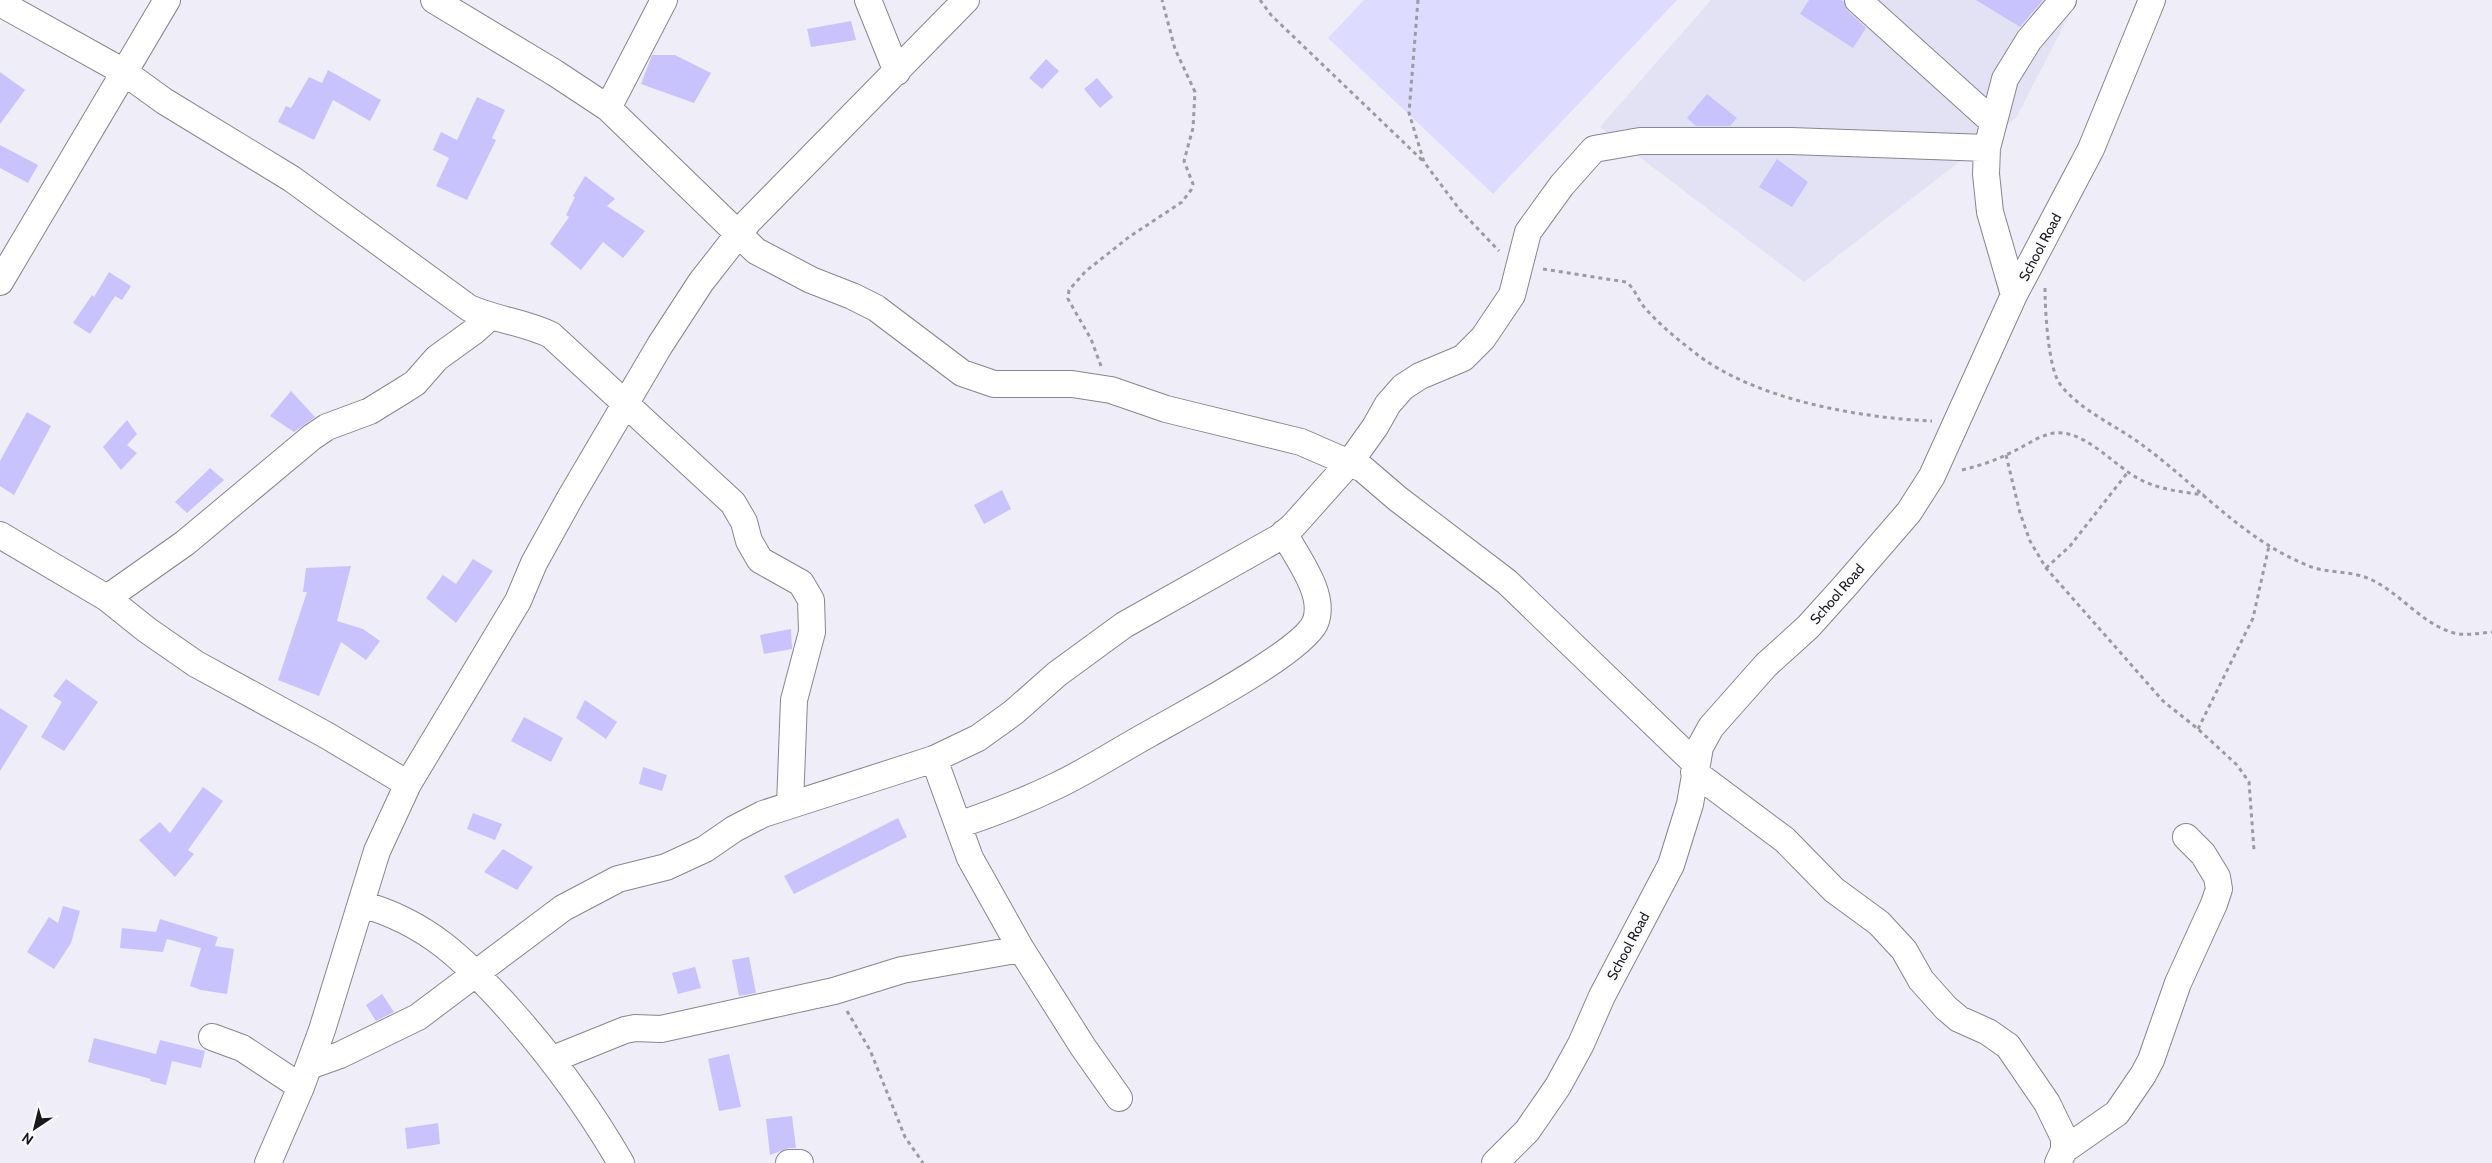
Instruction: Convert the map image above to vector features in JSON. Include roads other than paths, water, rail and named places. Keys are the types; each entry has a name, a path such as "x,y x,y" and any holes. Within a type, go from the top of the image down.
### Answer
{"street":[{"path":"1,278 48,205 167,0"},
{"path":"434,0 608,108 737,234 769,259 811,280 870,305 971,377 994,384 1072,384 1111,390 1166,409 1302,442 1363,469 1398,499 1508,582 1695,768 1785,840 1834,890 1879,923 1904,950 1921,980 1946,1008 1959,1019 1988,1032 2008,1046 2047,1103 2064,1138 2061,1156"},
{"path":"608,108 664,0"},
{"path":"868,0 897,72"},
{"path":"273,1160 305,1077 377,851 408,784 518,601 542,548 626,404 701,282 737,234 799,168 897,72 966,0"},
{"path":"1858,0 1992,121"},
{"path":"2014,295 1990,212 1986,174 1986,148 2005,78 2029,40 2063,0"},
{"name":"School Road","path":"1495,1163 1527,1131 1558,1086 1581,1044 1602,996 1671,865 1690,804 1700,747 1711,727 1766,665 1808,627 1845,586 1909,512 1932,476 2014,295 2091,149 2152,0"},
{"path":"0,2 124,72 164,101 292,179 469,308 490,317 521,323 551,335 733,503 744,522 749,541 760,560 801,583 808,593 813,621 812,632 794,700 790,805"},
{"path":"305,1077 340,1055 404,1025 432,1008 476,972 563,908 598,890 626,877 666,867 705,849 734,829 763,814 850,788 934,759 978,738 1014,712 1057,674 1124,626 1196,587 1284,534 1350,462 1375,427 1388,404 1403,387 1420,376 1463,358 1483,338 1512,295 1517,269 1528,232 1538,216 1579,164 1594,149 1640,141 1791,141 1986,148"},
{"path":"107,598 185,543 312,437 327,428 370,411 415,383 437,358 490,317"},
{"path":"958,825 1057,786 1214,698 1290,649 1306,636 1315,623 1319,603 1313,585 1284,534"},
{"path":"0,535 107,598 146,630 196,664 326,735 408,784"},
{"path":"934,759 970,858 1021,949 1083,1047 1119,1098"},
{"path":"2061,1156 2117,1113 2143,1075 2151,1060 2178,983 2214,904 2218,889 2217,877 2203,854 2186,837"},
{"path":"361,904 386,911 435,937 476,972 553,1059 602,1131 621,1163"},
{"path":"553,1059 624,1030 635,1028 661,1029 834,992 892,972 1021,949"},
{"path":"212,1037 242,1048 305,1077"},
{"path":"789,1163 800,1163"}]}
